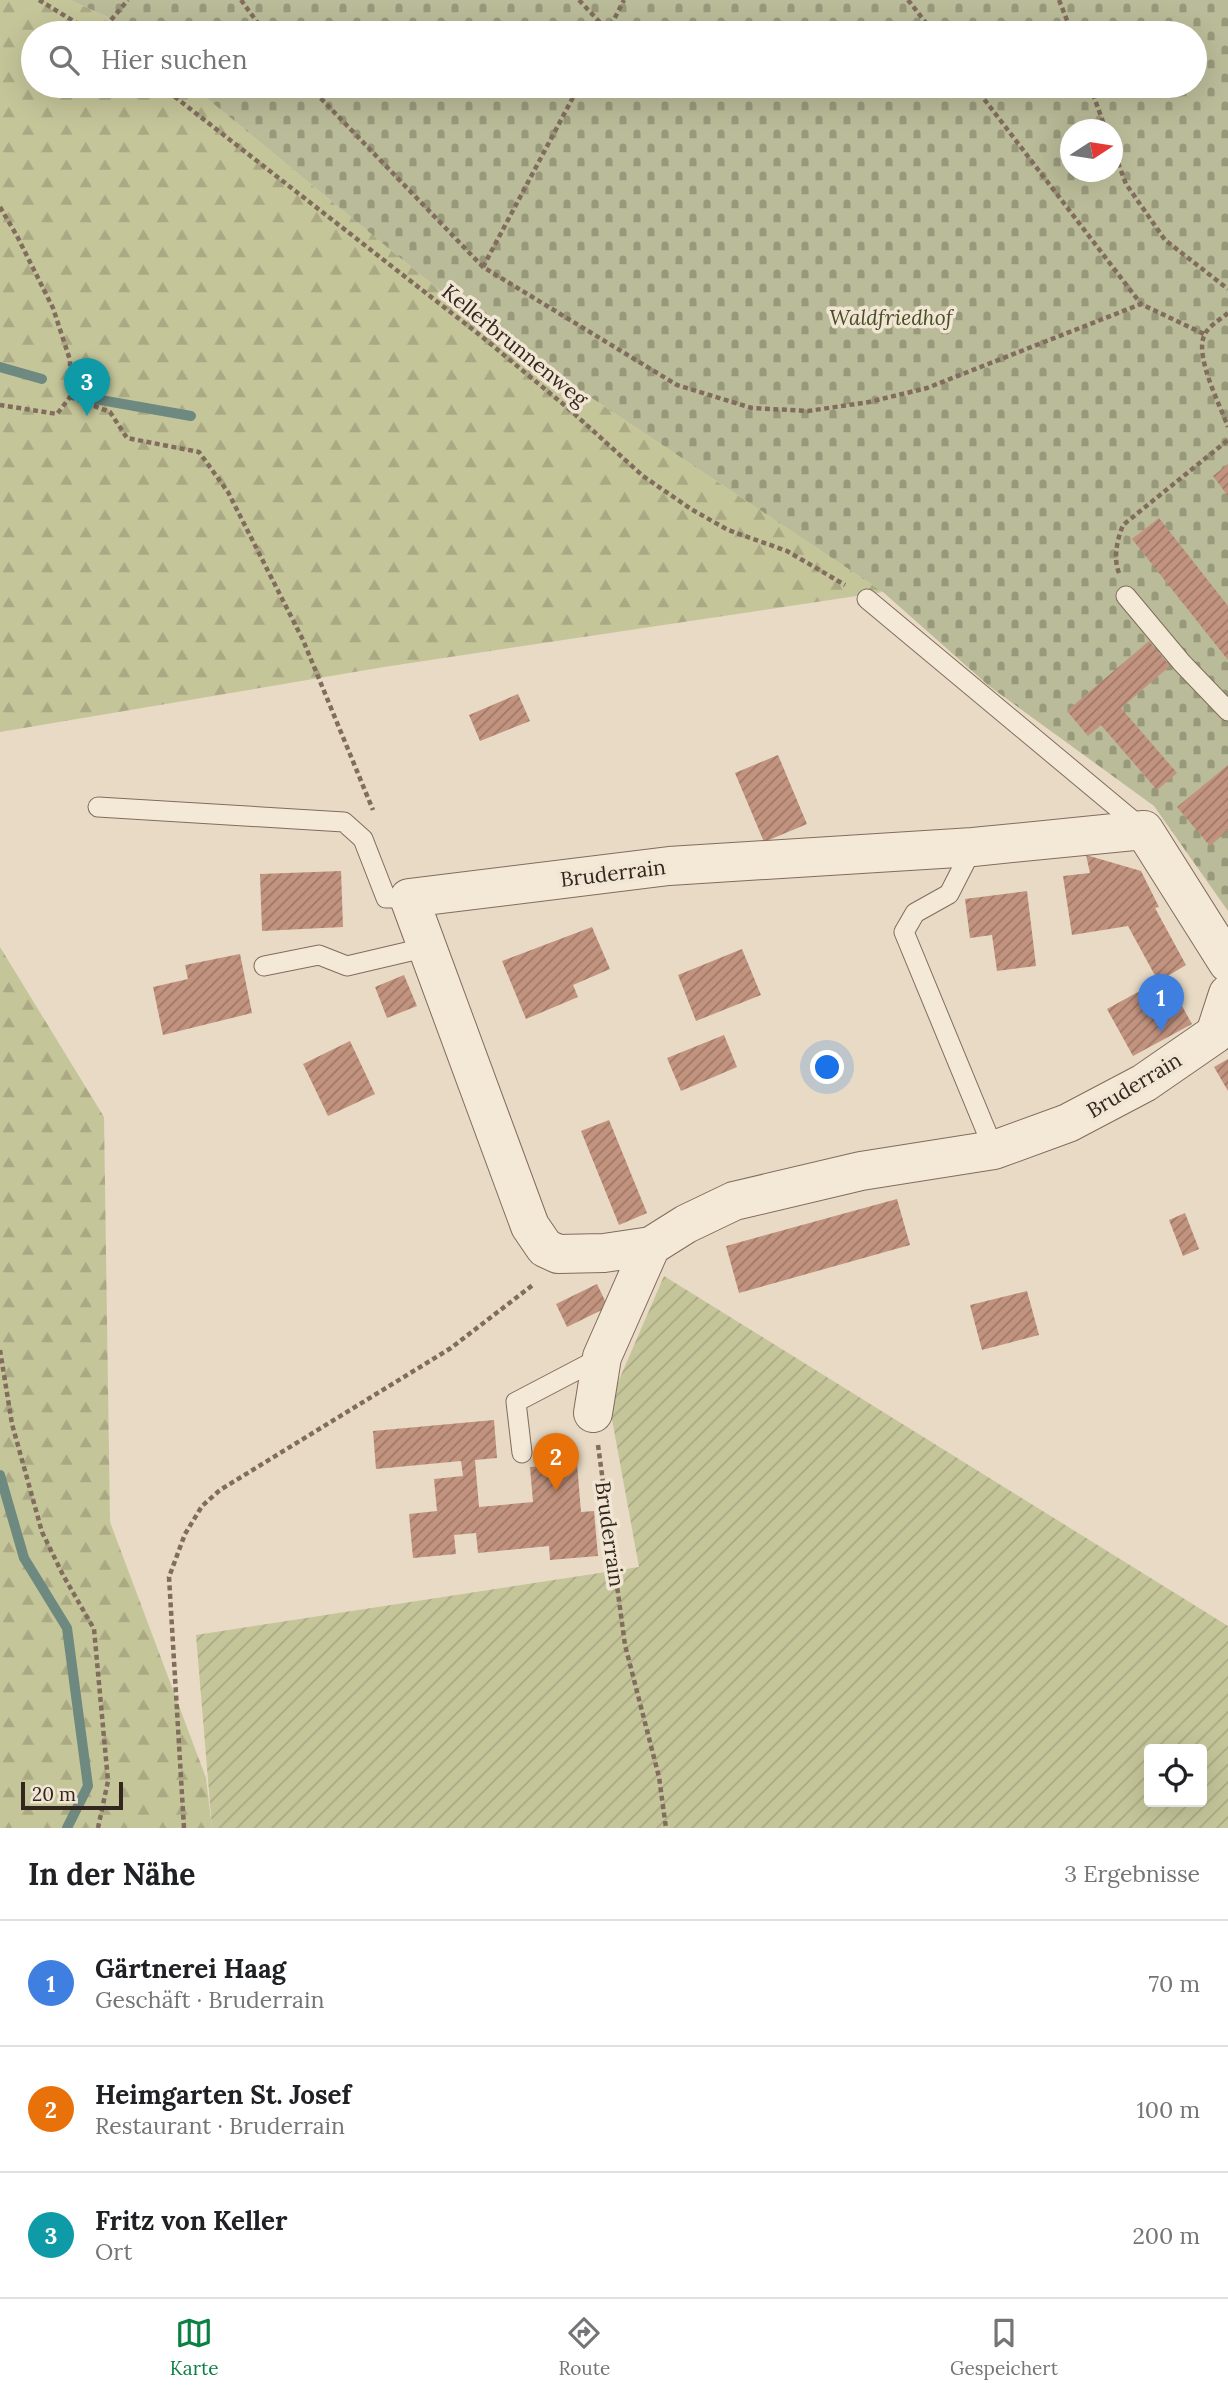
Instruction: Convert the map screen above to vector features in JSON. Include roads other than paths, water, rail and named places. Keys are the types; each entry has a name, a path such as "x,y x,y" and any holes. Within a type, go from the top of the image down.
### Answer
{"street":[{"name":"Bruderrain","path":"409,898 669,866 973,847 1144,830"},
{"path":"1144,830 1228,963"},
{"path":"409,898 428,947"},
{"name":"Bruderrain","path":"428,947 530,1226 545,1248 565,1254 604,1253 651,1246 686,1224 734,1201 861,1171 994,1150 1068,1123 1144,1083 1215,1034 1228,994"},
{"path":"593,1413 602,1357 651,1246"}],"lane":[{"path":"1126,596 1182,663 1228,711"},
{"path":"867,598 1144,830"},
{"path":"98,807 344,822 363,839 386,898 409,898"},
{"path":"973,847 950,894 915,913 904,932 994,1150"},
{"path":"264,966 319,955 347,967 428,947"},
{"path":"522,1453 516,1402 602,1357"}],"waterway":[{"path":"0,367 42,379"},
{"path":"95,399 191,416"},
{"path":"0,1475 24,1558 67,1628 88,1786 67,1828"}],"place":[{"name":"Fritz von Keller","path":"87,416"},
{"name":"Gärtnerei Haag","path":"1161,1032"},
{"name":"Heimgarten St. Josef","path":"556,1491"}],"park label":[{"name":"Waldfriedhof","path":"891,317"}]}
